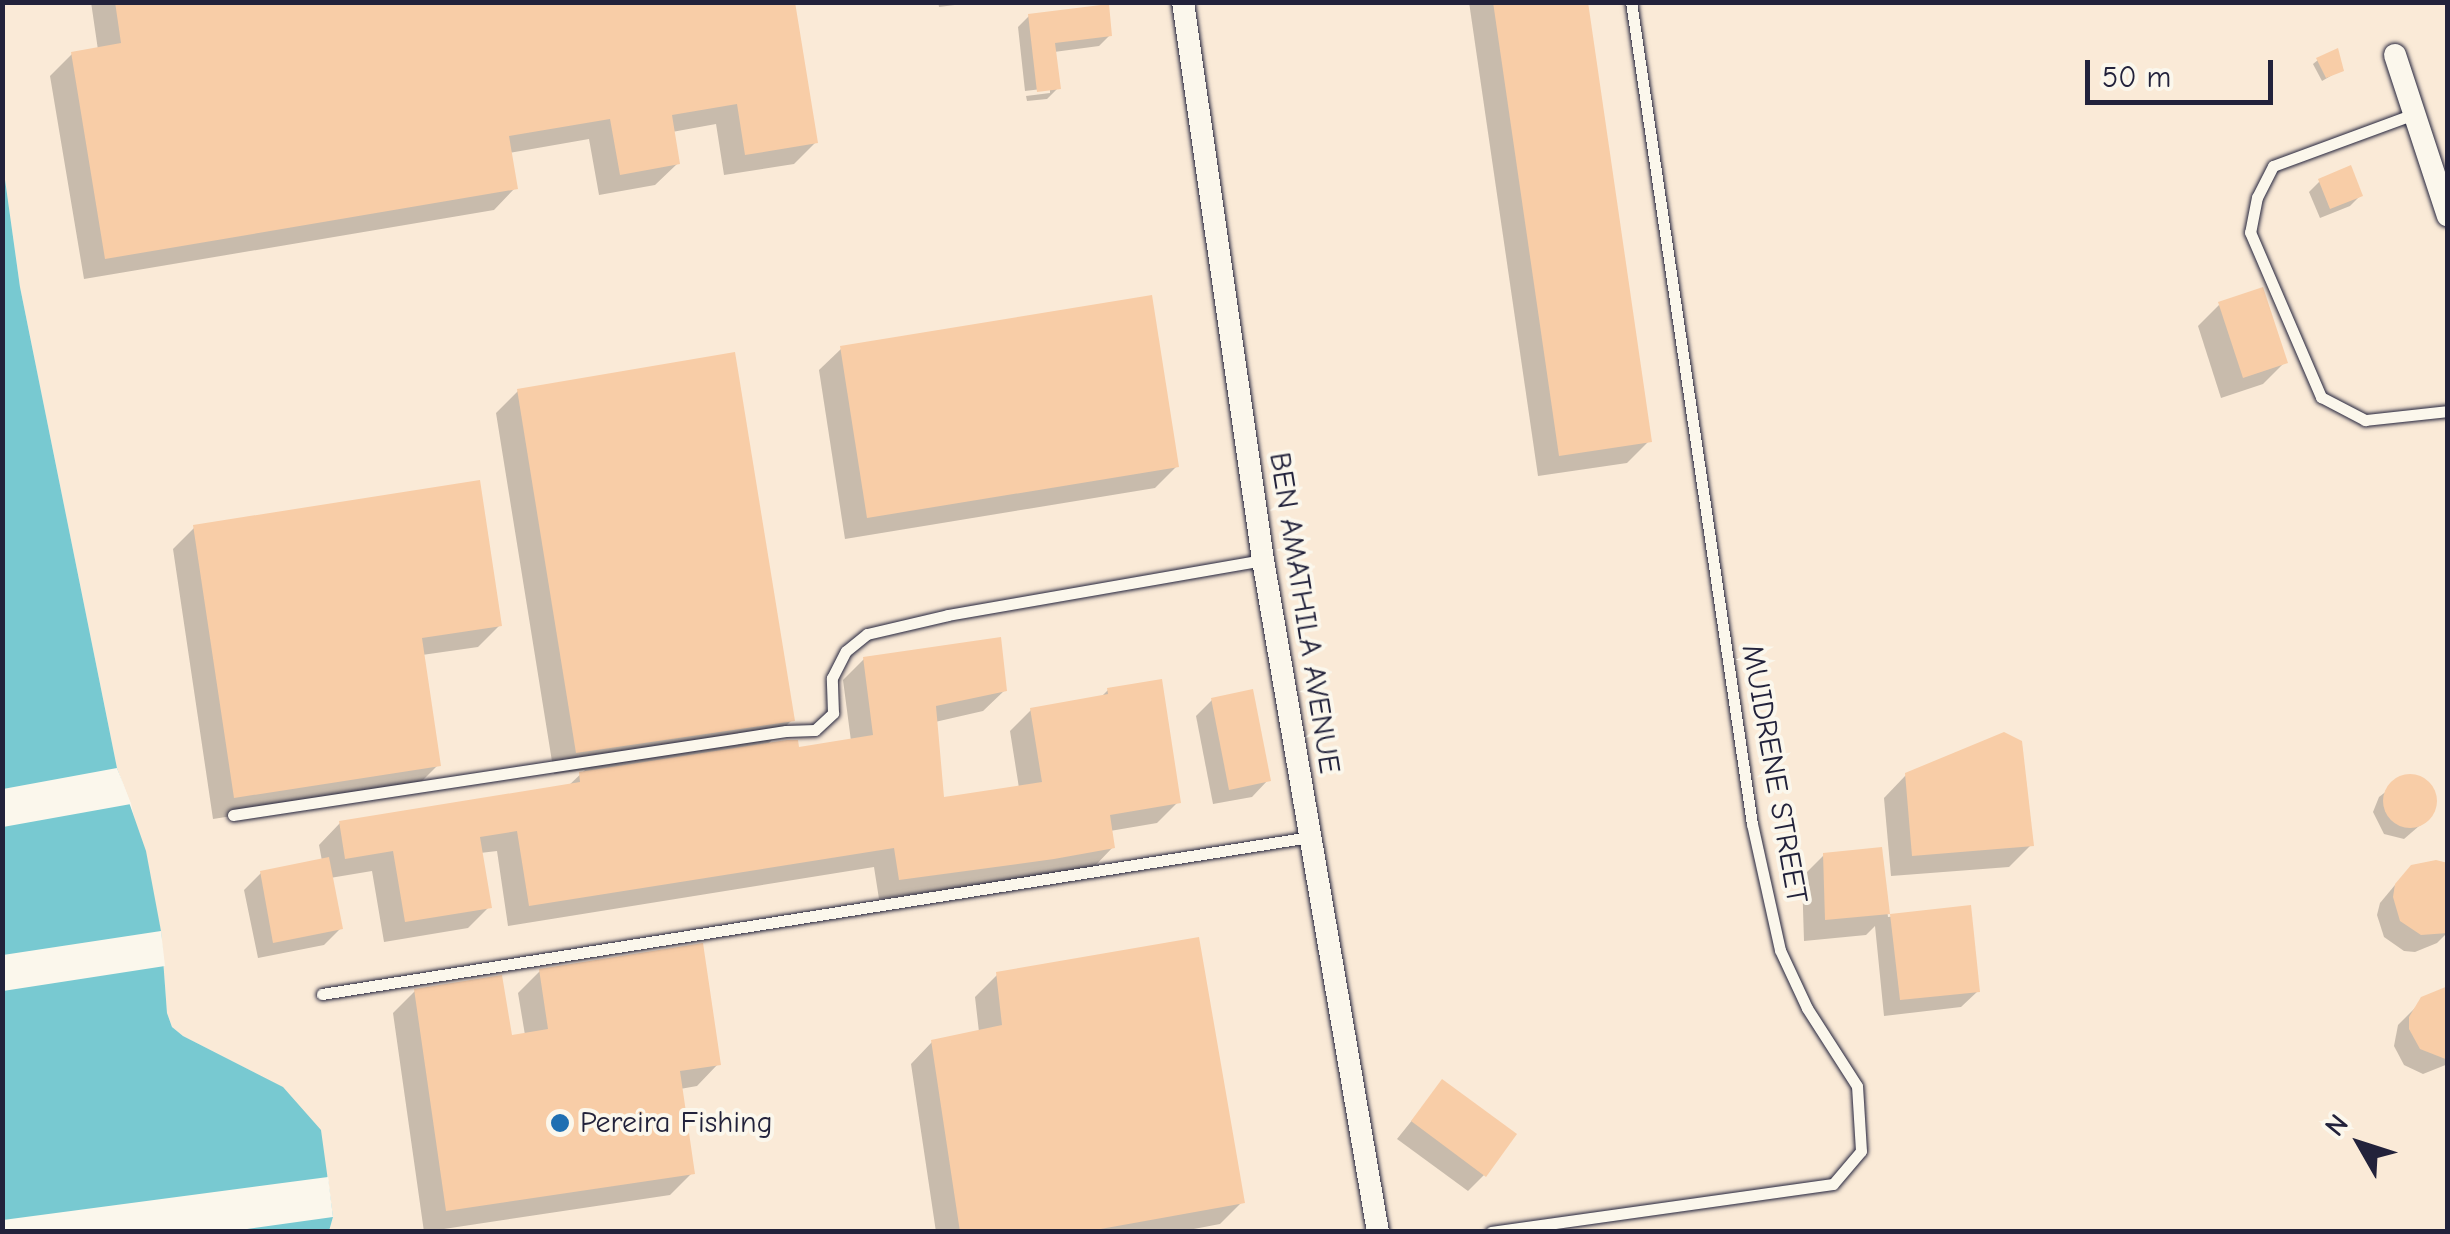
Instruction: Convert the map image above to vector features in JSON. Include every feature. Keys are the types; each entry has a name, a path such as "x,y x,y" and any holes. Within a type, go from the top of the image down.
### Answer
{"street":[{"name":"BEN AMATHILA AVENUE","path":"1183,2 1263,560 1378,1232"},
{"path":"2395,55 2448,216"}],"lane":[{"name":"MUIDRENE STREET","path":"1491,1232 1833,1184 1861,1151 1857,1086 1807,1008 1780,950 1752,824 1631,2"},
{"path":"2414,114 2274,166 2257,197 2250,232 2321,397 2365,420 2448,411"},
{"path":"233,815 786,730 815,730 833,712 832,678 846,651 868,634 948,614 1263,560"},
{"path":"322,994 1310,837"}],"shaded area":[{"path":"2,3 2447,3 2447,1231 329,1231 333,1217 328,1177 282,1087 183,1036 172,1027 167,1013 161,931 131,804 117,768 20,287 2,158"}],"water":[{"path":"2,158 20,287 117,768 146,851 161,931 167,1013 172,1027 183,1036 283,1087 321,1130 333,1217 329,1231 3,1231"}],"pier":[{"path":"117,768 131,804 3,827 3,789"},
{"path":"161,931 165,966 3,991 3,955"},
{"path":"328,1177 333,1217 226,1232 3,1231 3,1220"}],"building":[{"path":"115,2 795,2 818,143 745,155 737,104 672,115 680,164 620,175 610,119 509,136 518,189 105,259 71,52 121,43"},
{"path":"1493,2 1588,2 1652,442 1559,456"},
{"path":"1109,4 1112,36 1055,43 1061,89 1037,92 1028,14"},
{"path":"2338,48 2344,71 2326,78 2316,58"},
{"path":"2351,165 2363,196 2330,209 2318,179"},
{"path":"2263,287 2288,363 2243,378 2218,302"},
{"path":"1152,295 1179,467 867,518 840,346"},
{"path":"735,352 795,721 576,753 517,389"},
{"path":"480,480 502,626 422,638 441,766 234,798 193,525"},
{"path":"1001,637 1007,691 936,706 944,797 1042,782 1030,708 1108,694 1107,688 1162,679 1181,803 1110,815 1115,848 1054,859 899,880 894,848 529,906 517,831 480,837 492,908 405,922 393,851 345,859 339,821 580,782 579,772 787,740 798,740 799,747 873,735 863,657"},
{"path":"1253,689 1271,781 1229,790 1211,698"},
{"path":"2004,732 2022,741 2034,846 1912,856 1905,773"},
{"path":"2410,774 2429,782 2437,801 2429,820 2410,828 2391,820 2383,801 2391,782"},
{"path":"1882,847 1890,914 1825,920 1823,853"},
{"path":"329,857 343,929 273,943 260,871"},
{"path":"2436,860 2448,863 2448,933 2421,935 2400,921 2393,897 2395,884 2411,865"},
{"path":"1971,905 1980,992 1900,1000 1890,914"},
{"path":"1199,937 1245,1203 1084,1232 960,1232 931,1040 1002,1025 996,972"},
{"name":"Pereira Fishing","path":"703,943 721,1065 680,1071 695,1174 446,1211 414,989 502,975 512,1035 548,1029 539,969"},
{"path":"2448,986 2448,1060 2420,1049 2409,1029 2409,1017 2421,997"},
{"path":"1442,1079 1517,1134 1486,1177 1411,1121"}],"place":[{"name":"Pereira Fishing","path":"560,1123"}]}
